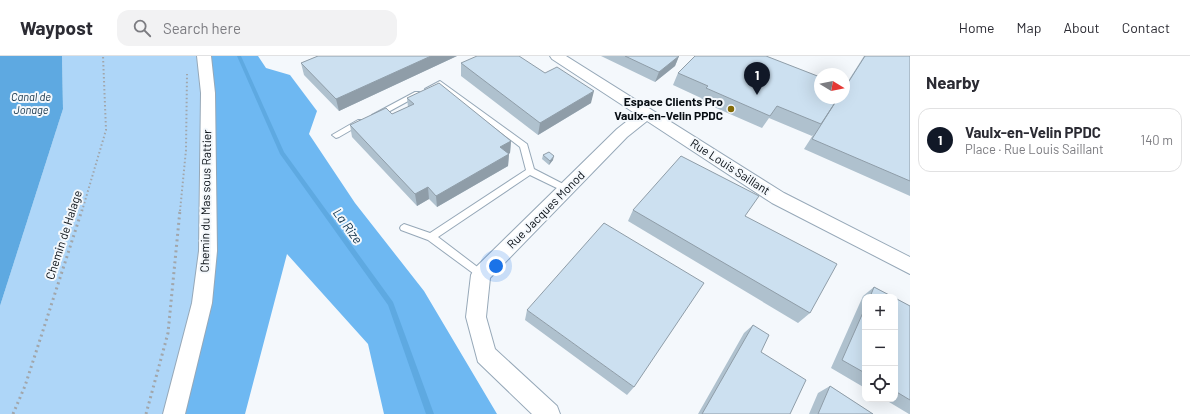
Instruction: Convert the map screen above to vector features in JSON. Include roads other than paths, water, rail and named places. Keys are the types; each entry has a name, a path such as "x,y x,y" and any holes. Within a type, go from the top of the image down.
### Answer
{"street":[{"name":"Chemin du Mas sous Rattier","path":"174,414 202,303 208,251 208,93 204,56"},
{"name":"Rue Louis Saillant","path":"557,56 778,198 910,266"},
{"name":"Rue Jacques Monod","path":"481,275 622,133 648,114"},
{"path":"481,275 476,317 486,356 549,414"}],"lane":[{"path":"336,135 440,83 524,146 530,171 566,189"},
{"path":"430,237 530,171"},
{"path":"404,228 430,237 481,275"}],"water":[{"name":"Canal de Jonage","path":"0,56 62,56 63,109 0,306"}],"waterway":[{"name":"La Rize","path":"239,56 282,153 391,304 430,414"}],"place":[{"name":"Vaulx-en-Velin PPDC","path":"757,95"},
{"name":"Espace Clients Pro Vaulx-en-Velin PPDC","path":"731,109"}]}
